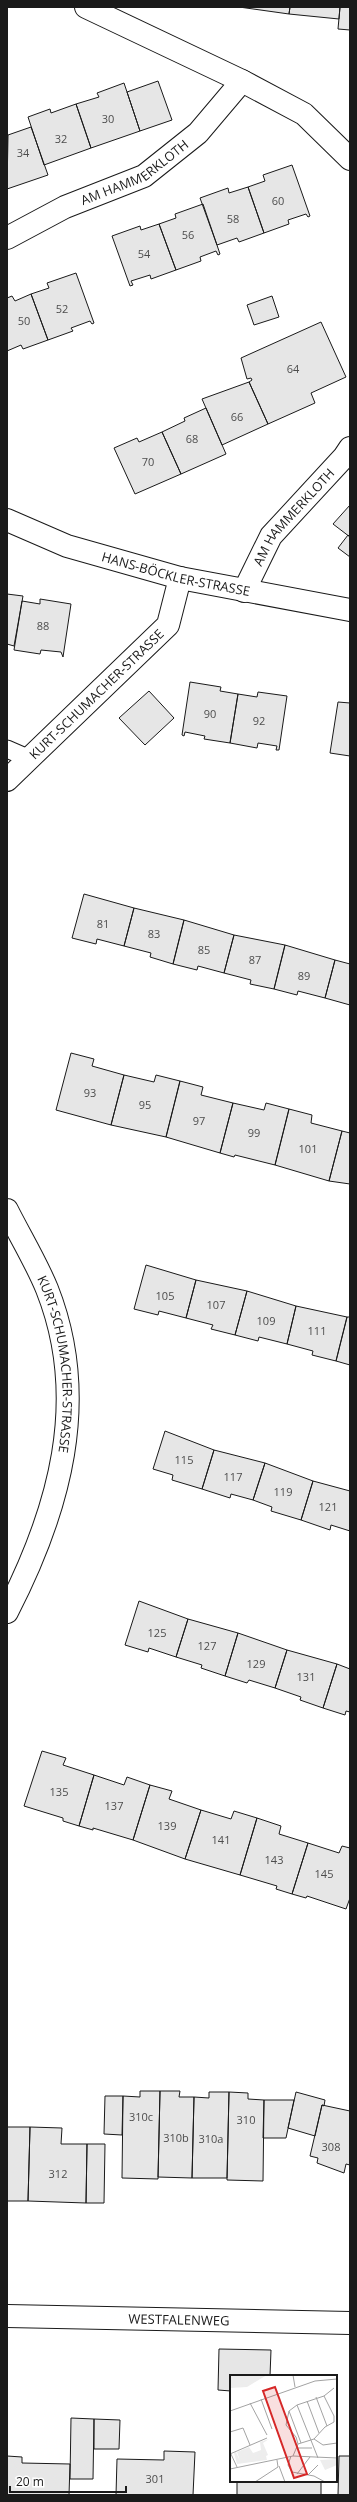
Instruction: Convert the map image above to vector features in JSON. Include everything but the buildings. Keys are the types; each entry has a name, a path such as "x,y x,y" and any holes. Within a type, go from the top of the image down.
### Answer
{"street":[{"path":"86,7 242,80 304,114 350,159"},
{"name":"AM HAMMERKLOTH","path":"7,238 65,207 144,176 198,132 242,80"},
{"name":"AM HAMMERKLOTH","path":"244,591 271,536 350,448"},
{"name":"HANS-BÖCKLER-STRASSE","path":"7,520 67,546 180,578 350,610"},
{"name":"KURT-SCHUMACHER-STRASSE","path":"7,780 168,625 180,578"},
{"name":"KURT-SCHUMACHER-STRASSE","path":"7,1210 47,1288 57,1319 64,1352 68,1430 60,1475 50,1511 29,1568 7,1612"},
{"name":"WESTFALENWEG","path":"7,2316 350,2323"}],"lane":[{"path":"7,749 30,759"}]}
